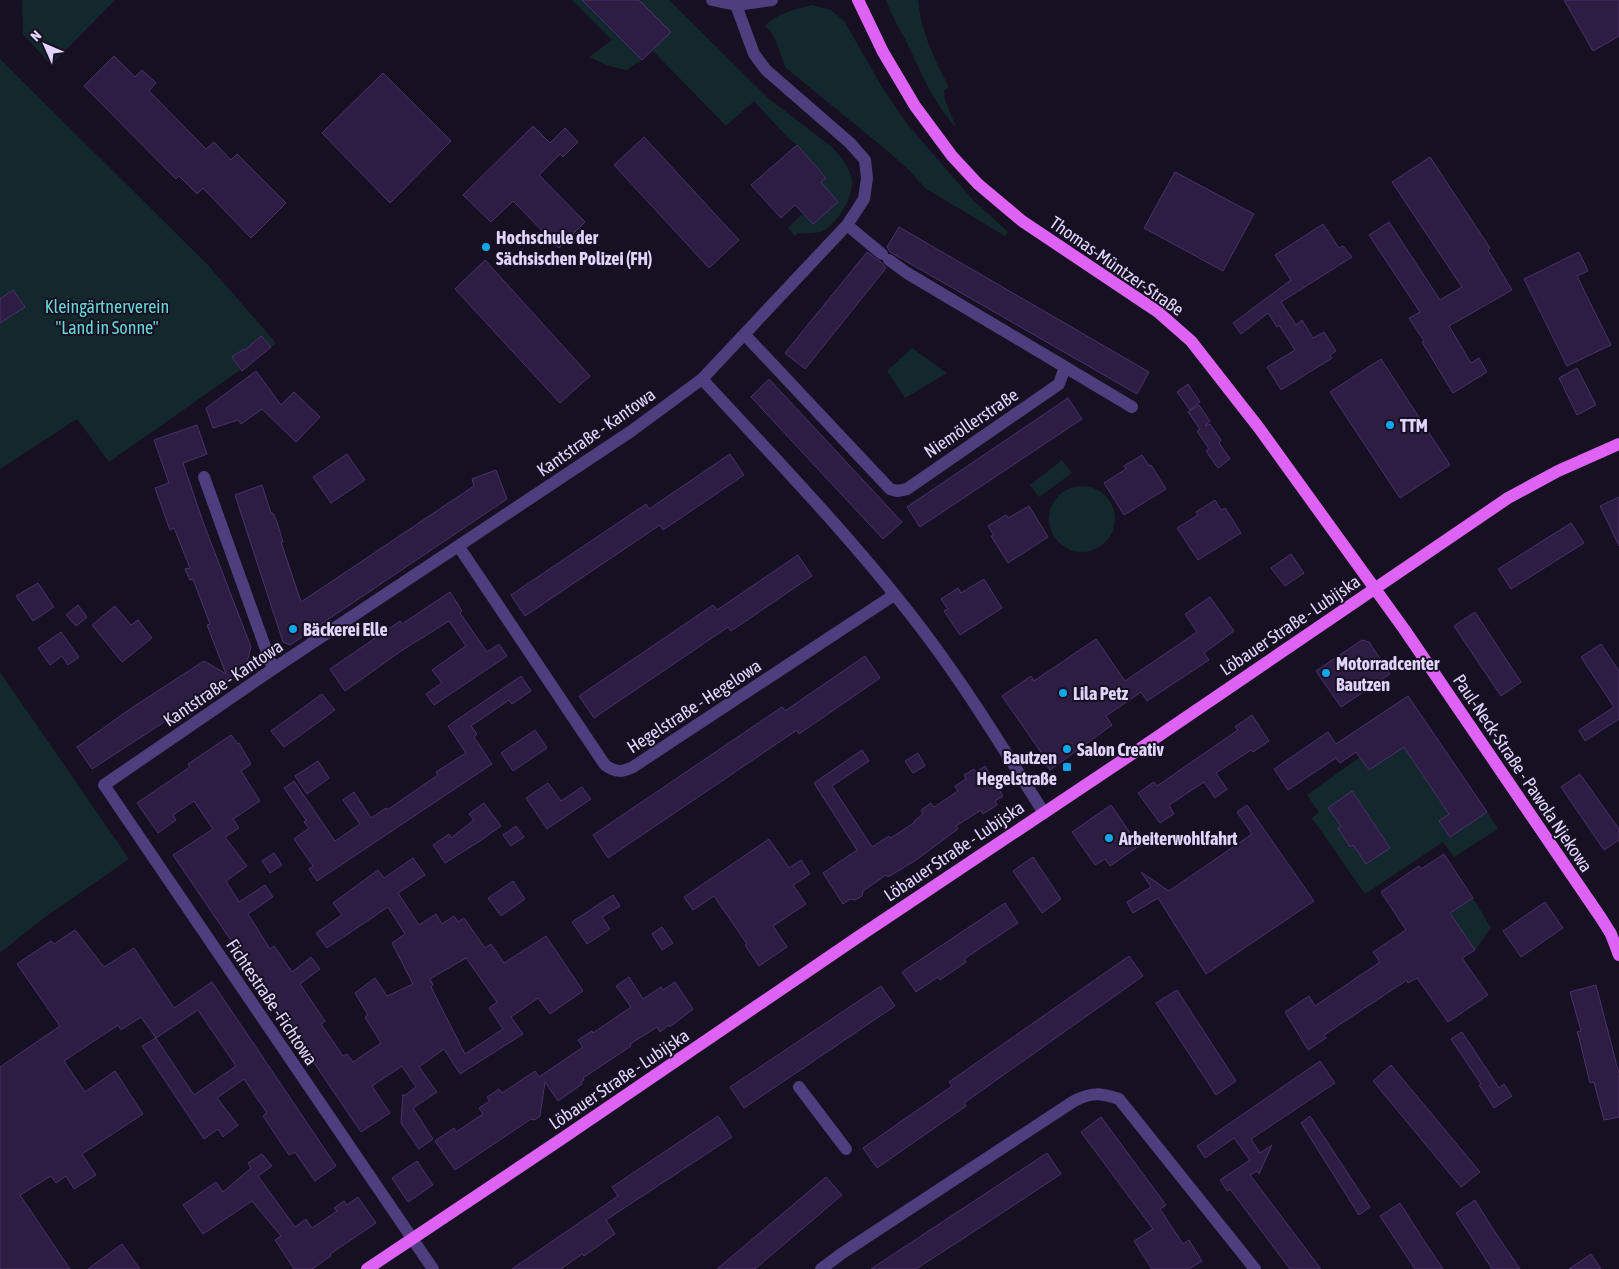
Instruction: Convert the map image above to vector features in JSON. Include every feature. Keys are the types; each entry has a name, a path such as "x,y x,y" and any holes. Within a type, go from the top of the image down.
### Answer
{"main road":[{"name":"Thomas-Müntzer-Straße","path":"858,0 883,52 915,106 952,156 978,184 1022,221 1158,312 1191,340 1260,428 1375,589"},
{"name":"Löbauer Straße - Lubijska","path":"367,1269 1508,498 1566,467 1619,444"},
{"name":"Paul-Neck-Straße - Pawoła Njekowa","path":"1375,589 1615,932 1619,955"}],"street":[{"path":"712,0 736,5 772,0"},
{"name":"Kantstraße - Kantowa","path":"104,785 273,669 630,432 702,379 848,225 864,199 868,178 864,160 850,143 766,70 754,54 736,5"},
{"path":"848,225 907,273 1132,407"},
{"name":"Niemöllerstraße","path":"745,335 890,489 897,491 906,489 1059,384 1065,367"},
{"path":"702,379 827,516 927,636 1044,813"},
{"path":"204,477 273,669"},
{"name":"Hegelstraße - Hegelowa","path":"459,547 605,765 613,770 622,772 634,767 894,595"},
{"name":"Fichtestraße -Fichtowa","path":"104,785 433,1269"},
{"path":"798,1087 846,1149"},
{"path":"821,1269 840,1254 1074,1101 1088,1094 1105,1094 1119,1099 1255,1269"}],"green space":[{"path":"22,0 115,0 51,65 23,34"},
{"path":"572,0 582,0 642,60 626,70 606,65 589,57 612,40"},
{"path":"639,0 669,0 768,98 832,147 838,154 849,171 852,186 848,201 840,215 830,226 818,232 798,233 795,236 788,228 801,215 805,215 813,224 838,202 820,183 826,177 754,101 726,126 652,50 671,32"},
{"path":"886,0 918,0 922,23 929,45 949,87 944,90 945,100 956,127 933,96"},
{"path":"812,5 831,10 844,21 882,87 908,125 973,200 1008,232 1005,236 925,188 910,171 884,148 786,68 776,40 765,26 781,15"},
{"name":"Kleingärtnerverein \"Land in Sonne\"","path":"0,59 207,264 276,343 109,462 77,419 0,469"},
{"path":"912,348 947,373 905,398 887,371"},
{"path":"1062,460 1072,473 1039,497 1030,485"},
{"path":"1082,486 1095,489 1105,496 1112,506 1115,519 1112,532 1105,542 1095,549 1082,552 1069,549 1059,542 1052,532 1049,519 1052,506 1059,496 1069,489"},
{"path":"0,672 129,859 41,920 0,953"},
{"path":"1401,743 1449,814 1439,821 1450,837 1487,812 1498,829 1454,857 1443,842 1365,894 1312,818 1319,812 1307,795 1360,757 1369,770"},
{"path":"1473,898 1491,928 1475,950 1450,913"}],"building":[{"path":"582,0 639,0 671,32 642,60"},
{"path":"1564,0 1619,0 1619,36 1593,51"},
{"path":"114,56 135,77 142,70 156,83 149,91 206,149 214,142 231,160 237,154 286,203 251,238 203,188 197,194 179,176 176,179 84,86"},
{"path":"383,73 451,141 390,203 322,133"},
{"path":"533,126 550,143 565,128 578,142 563,157 560,154 539,175 585,222 559,248 513,201 491,222 463,195"},
{"path":"644,137 739,240 709,268 614,165"},
{"path":"797,145 826,178 821,182 838,202 813,224 795,205 781,218 751,185"},
{"path":"1430,157 1490,248 1488,250 1512,290 1449,326 1471,363 1479,358 1487,372 1453,393 1409,318 1420,312 1369,235 1389,222 1440,300 1462,287 1392,182"},
{"path":"1175,172 1254,214 1223,271 1144,228"},
{"path":"1323,224 1339,248 1343,246 1352,257 1281,302 1296,325 1302,320 1313,338 1324,332 1336,351 1330,355 1332,358 1281,390 1267,367 1295,350 1279,325 1277,327 1268,313 1241,334 1233,323 1291,280 1275,255"},
{"path":"899,227 1149,372 1137,394 890,252 887,247"},
{"path":"867,252 886,268 805,369 785,353"},
{"path":"1579,252 1588,271 1577,276 1611,345 1567,366 1524,279"},
{"path":"485,260 590,376 560,403 455,289"},
{"path":"13,290 25,307 0,323 0,299"},
{"path":"261,336 271,347 242,371 232,357 245,350"},
{"path":"1381,359 1450,465 1400,498 1330,392"},
{"path":"1577,368 1596,405 1577,415 1559,378"},
{"path":"256,371 281,405 294,392 320,417 296,442 262,409 241,424 238,420 213,428 206,408"},
{"path":"769,379 902,522 883,539 751,397"},
{"path":"1188,384 1200,402 1190,410 1177,392"},
{"path":"1068,398 1082,419 920,527 907,507"},
{"path":"1199,405 1210,421 1205,426 1210,424 1221,440 1219,443 1230,459 1218,468 1206,451 1209,449 1197,431 1200,429 1188,412"},
{"path":"197,425 207,454 183,463 203,522 251,647 246,666 92,769 77,747 130,709 204,661 226,674 207,625 210,624 193,579 190,580 185,569 190,568 174,528 170,530 155,488 169,483 154,440"},
{"path":"347,454 365,480 331,503 313,477"},
{"path":"730,454 744,475 663,530 660,525 525,616 511,595 646,504 649,509"},
{"path":"1142,455 1149,466 1151,465 1166,489 1124,515 1104,483 1126,469 1124,466"},
{"path":"496,470 507,499 290,645 283,642 235,495 262,485 271,513 273,513 277,522 283,542 281,542 301,602 474,486 472,479"},
{"path":"1619,497 1619,546 1600,506"},
{"path":"1215,500 1221,510 1225,508 1241,533 1198,560 1177,528 1198,515 1196,512"},
{"path":"1029,506 1048,537 1008,563 991,536 994,536 988,526 1006,515 1008,518"},
{"path":"1571,523 1584,543 1511,589 1498,569"},
{"path":"1291,554 1304,573 1285,586 1271,568"},
{"path":"798,555 812,576 731,631 728,627 594,718 579,696 713,605 717,610"},
{"path":"984,579 1002,608 960,635 944,611 948,609 941,599 958,588 961,593"},
{"path":"38,583 54,607 33,621 16,596"},
{"path":"450,592 462,611 460,613 487,652 499,644 507,656 434,705 426,694 442,683 432,670 466,646 449,621 401,651 345,691 330,669 400,621 402,624"},
{"path":"1210,597 1234,631 1204,653 1209,660 1147,701 1141,692 1106,716 1112,725 1050,770 1043,760 1045,758 1002,696 1031,676 1034,681 1096,639 1125,681 1197,632 1185,614"},
{"path":"78,605 87,617 76,626 66,615"},
{"path":"115,606 131,625 138,620 152,638 122,662 92,625"},
{"path":"1475,612 1521,682 1501,696 1454,626"},
{"path":"61,632 79,657 68,665 62,656 50,665 38,648"},
{"path":"1362,640 1369,642 1390,674 1341,707 1316,671"},
{"path":"1601,644 1619,671 1619,719 1585,741 1579,730 1614,707 1581,657"},
{"path":"865,656 880,678 799,734 797,730 608,858 593,835 782,707 785,711"},
{"path":"521,676 531,691 512,704 509,700 471,726 477,734 474,737 492,764 317,881 309,869 313,866 294,839 309,828 304,822 306,820 284,788 294,781 335,841 360,824 343,800 354,792 371,818 386,808 387,810 438,775 436,772 466,753 448,726"},
{"path":"322,694 335,710 284,747 271,731"},
{"path":"1408,696 1487,812 1450,837 1439,821 1449,814 1404,747 1369,770 1356,752 1340,763 1336,758 1288,790 1274,769 1328,732 1336,744"},
{"path":"1252,715 1269,741 1253,752 1251,750 1216,773 1227,789 1215,798 1204,782 1169,805 1174,814 1160,823 1138,793 1154,782 1157,786 1238,730 1235,727"},
{"path":"535,730 547,748 513,771 501,753"},
{"path":"231,735 239,743 251,764 241,771 260,801 233,819 239,828 225,837 247,866 226,881 239,902 265,885 273,897 248,914 270,949 274,946 292,972 311,957 320,969 300,984 325,1021 321,1024 343,1056 347,1054 353,1062 381,1043 365,1017 368,1015 355,993 375,978 387,996 413,984 392,943 405,934 388,907 327,948 316,933 342,915 333,903 378,870 384,878 413,858 425,875 398,893 419,925 436,914 442,924 454,916 458,922 464,918 485,948 491,944 504,963 546,936 583,991 550,1014 538,998 511,1017 523,1034 460,1074 444,1049 419,1067 437,1092 413,1108 433,1139 419,1149 401,1123 403,1094 404,1096 416,1087 402,1066 372,1086 390,1113 361,1132 173,855 213,829 194,801 173,815 176,820 158,833 137,803 190,767 188,764","holes":["466,958 497,1002 489,1008 503,1029 465,1054 431,987 433,985 430,979"]},
{"path":"862,750 869,761 832,786 872,847 889,836 891,838 915,822 923,814 921,810 931,803 934,807 958,791 955,786 966,779 964,775 974,769 976,772 985,766 1003,796 995,801 997,805 983,814 981,810 956,826 958,829 916,860 888,877 886,875 863,891 862,896 855,900 850,899 843,904 823,873 857,850 814,783"},
{"path":"918,753 925,766 913,773 905,761"},
{"path":"318,761 329,778 307,794 295,776"},
{"path":"1580,774 1619,829 1619,840 1604,850 1561,787"},
{"path":"548,783 561,801 582,787 591,799 547,829 526,798"},
{"path":"1352,791 1390,848 1366,864 1353,845 1350,847 1338,828 1341,826 1328,808"},
{"path":"484,803 501,826 445,863 433,845 449,834 451,838 474,820 469,814"},
{"path":"1111,805 1139,846 1110,866 1105,859 1095,865 1072,832"},
{"path":"1247,805 1314,901 1206,974 1158,898 1133,913 1127,902 1151,887 1141,872 1169,891 1252,834 1237,812"},
{"path":"516,826 524,837 511,846 503,835"},
{"path":"769,839 789,868 801,860 810,874 793,885 806,904 773,926 787,947 759,966 745,945 747,944 714,896 693,910 684,897"},
{"path":"274,853 282,865 270,873 262,861"},
{"path":"1444,854 1473,898 1450,913 1475,950 1462,958 1488,995 1448,1022 1417,978 1408,983 1407,980 1324,1035 1326,1038 1308,1050 1285,1012 1309,996 1315,1006 1380,962 1373,952 1406,930 1381,892 1419,866 1421,869"},
{"path":"1033,857 1061,899 1042,913 1013,871"},
{"path":"513,881 525,899 501,916 488,898"},
{"path":"613,895 620,906 602,917 610,929 587,944 572,922"},
{"path":"1545,902 1563,928 1521,957 1503,931"},
{"path":"1005,903 1018,923 964,959 966,962 940,980 938,977 916,992 902,972"},
{"path":"662,927 673,943 662,950 652,934"},
{"path":"75,930 104,967 134,948 174,1008 212,982 336,1166 315,1181 295,1152 289,1155 263,1116 267,1113 244,1079 217,1098 238,1125 223,1137 218,1129 204,1139 142,1046 156,1038 141,1017 121,1030 118,1025 64,1061 85,1092 115,1071 143,1114 82,1154 96,1175 74,1189 66,1176 56,1183 51,1176 20,1195 70,1269 0,1269 0,1067 60,1026 17,964 51,941 54,944","holes":["198,1010 236,1066 194,1095 156,1038"]},
{"path":"1129,956 1143,976 964,1103 966,1106 877,1168 863,1148 952,1086 949,1082"},
{"path":"629,977 643,999 661,987 663,990 675,982 693,1009 670,1027 669,1025 660,1032 657,1027 630,1044 631,1046 583,1078 582,1084 558,1101 545,1082 540,1116 535,1120 531,1119 455,1170 435,1141 454,1128 456,1132 483,1114 479,1108 490,1101 487,1097 499,1089 502,1093 535,1071 539,1077 583,1047 578,1040 592,1031 593,1033 631,1007 616,986"},
{"path":"1596,985 1619,1074 1619,1117 1604,1120 1594,1082 1590,1083 1577,1032 1581,1031 1570,992"},
{"path":"881,986 895,1006 744,1108 730,1087"},
{"path":"1177,990 1236,1081 1216,1095 1156,1003"},
{"path":"1462,1032 1499,1088 1504,1084 1512,1096 1494,1108 1479,1085 1481,1084 1451,1039"},
{"path":"1320,1061 1335,1083 1251,1139 1260,1153 1272,1145 1259,1174 1257,1171 1250,1175 1321,1269 1290,1269 1230,1189 1227,1191 1220,1180 1250,1160 1234,1138 1205,1158 1197,1146"},
{"path":"1391,1065 1480,1172 1461,1187 1373,1081"},
{"path":"718,1116 732,1137 606,1220 615,1234 584,1256 582,1254 561,1269 512,1269 618,1196 612,1187"},
{"path":"1310,1116 1370,1207 1359,1215 1301,1123"},
{"path":"1101,1117 1166,1205 1160,1209 1183,1244 1189,1240 1202,1261 1189,1269 1152,1269 1134,1241 1153,1229 1081,1132"},
{"path":"1047,1153 1061,1174 970,1234 916,1269 871,1269"},
{"path":"262,1154 272,1166 258,1176 295,1227 306,1219 312,1228 337,1211 334,1208 344,1201 347,1205 358,1197 376,1223 330,1254 331,1256 312,1269 294,1269 275,1240 281,1236 252,1201 203,1234 183,1205 216,1182 223,1192 251,1168 248,1163"},
{"path":"417,1161 433,1185 408,1202 392,1178"},
{"path":"826,1177 842,1195 755,1269 717,1269"},
{"path":"1475,1200 1520,1269 1492,1269 1456,1213"},
{"path":"1400,1203 1443,1269 1415,1269 1380,1216"},
{"path":"122,1244 140,1269 88,1269"},
{"path":"1591,1254 1601,1269 1569,1269"}],"place":[{"name":"Hochschule der Sächsischen Polizei (FH)","path":"486,247"},
{"name":"TTM","path":"1390,425"},
{"name":"Bäckerei Elle","path":"293,629"},
{"name":"Motorradcenter Bautzen","path":"1326,673"},
{"name":"Lila Petz","path":"1063,693"},
{"name":"Salon Creativ","path":"1067,749"},
{"name":"Bautzen Hegelstraße","path":"1067,767"},
{"name":"Arbeiterwohlfahrt","path":"1109,838"}]}
